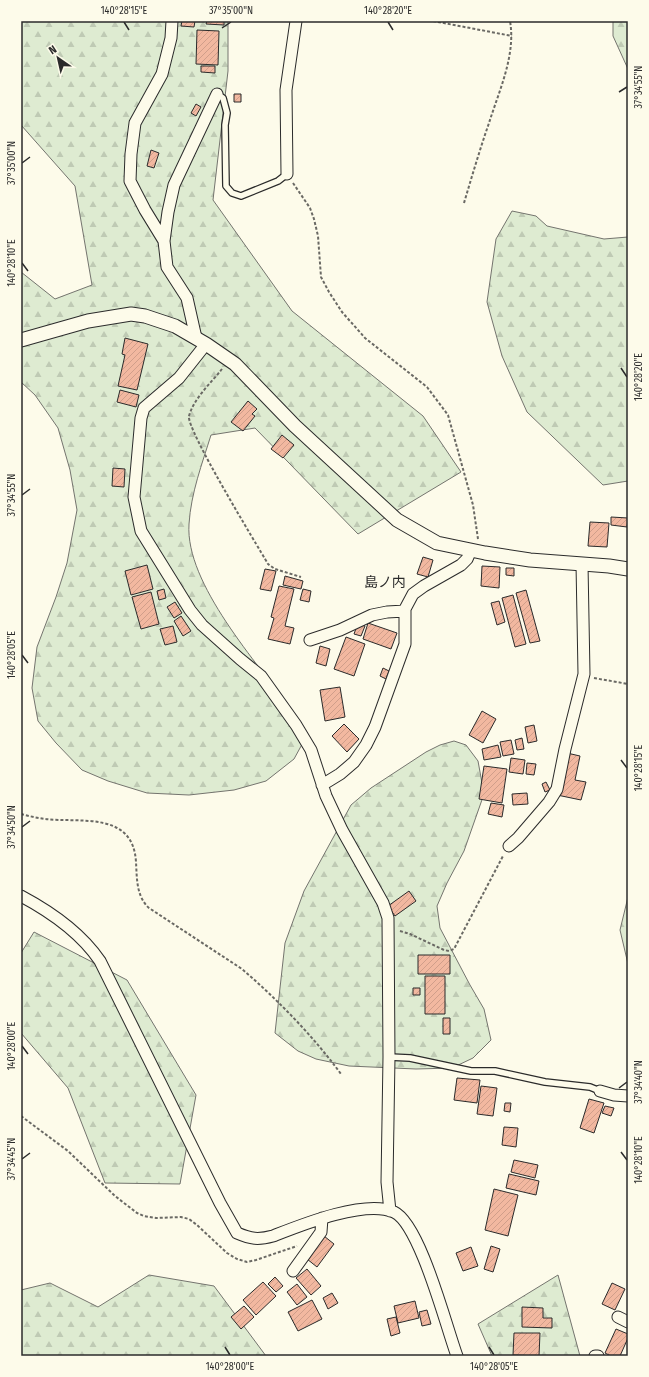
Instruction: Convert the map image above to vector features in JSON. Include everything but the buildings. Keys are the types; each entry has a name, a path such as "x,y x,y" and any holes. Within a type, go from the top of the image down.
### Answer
{"street":[{"path":"164,241 145,210 130,181 131,154 135,123 162,74 171,38 172,21"},
{"path":"287,174 286,90 296,21"},
{"path":"217,94 174,185 164,241 167,267 187,298 201,341 179,378 144,408 141,418 134,497 141,531 190,610 202,625 261,676 296,725 311,750 322,785 342,830 383,903 388,918 389,1057 387,1182 390,1211"},
{"path":"21,340 88,321 131,314 159,320 175,326 229,360 327,457 397,520 437,543 474,551 530,560 628,569"},
{"path":"322,785 340,774 354,762 366,745 375,727 405,644 405,609 413,594 461,565 474,551"},
{"path":"509,846 518,838 549,802 557,789 565,749 584,674 582,564"},
{"path":"310,640 340,630 372,616 388,612 405,612"},
{"path":"21,896 46,910 76,934 92,949 100,961 220,1203 237,1233 251,1239 264,1238 322,1218 369,1209 390,1211 398,1215 405,1222 420,1249 457,1356"},
{"path":"600,1091 614,1095 628,1096"},
{"path":"293,1271 321,1232 322,1218"}],"lane":[{"path":"217,94 224,98 227,113 225,125 226,186 232,193 241,196 278,181 287,174"},
{"path":"389,1057 410,1058 471,1071 495,1071 545,1082 590,1087 600,1091"}],"path":[{"path":"433,21 512,36"},
{"path":"464,203 505,72 512,36 510,21"},
{"path":"287,174 310,208 318,236 321,277 342,312 365,338 427,387 448,415 473,505 479,546 474,551"},
{"path":"229,360 197,400 188,417 190,424 199,445 268,564 275,569 301,577"},
{"path":"584,674 595,678 628,684"},
{"path":"21,814 45,819 106,823 121,829 128,836 134,848 138,890 143,902 148,908 242,969 324,1051 341,1074"},
{"path":"388,930 398,930 410,934 444,950 449,951 454,949 509,846"},
{"path":"21,1116 68,1151 115,1196 137,1213 156,1218 180,1217 189,1219 227,1253 237,1259 247,1262 256,1260 315,1240"}],"green space":[{"path":"21,21 228,21 228,71 213,200 292,311 423,416 461,472 358,534 255,428 211,435 197,479 190,512 189,524 191,547 199,572 211,597 226,622 293,713 306,737 294,759 266,781 234,790 189,795 147,793 108,781 82,770 56,743 38,721 32,688 37,647 67,563 77,510 70,470 58,428 35,395 21,382 21,272 55,299 92,285 75,186 21,125"},
{"path":"613,21 628,21 628,69 613,36"},
{"path":"512,211 536,216 547,226 604,239 628,237 628,481 603,485 527,412 502,356 487,302 496,239"},
{"path":"454,741 466,745 478,761 484,794 464,851 437,906 440,928 484,1009 491,1040 473,1058 452,1068 416,1069 349,1066 316,1059 298,1051 275,1033 285,943 304,891 351,805 371,788 426,752 440,745"},
{"path":"628,897 628,964 620,930"},
{"path":"34,932 127,980 196,1095 180,1184 105,1183 68,1088 21,1033 21,953"},
{"path":"149,1275 214,1286 266,1356 21,1356 21,1290 50,1283 98,1307"},
{"path":"558,1275 580,1356 492,1356 478,1324"}],"district":[{"name":"島ノ内","path":"385,582"}]}
